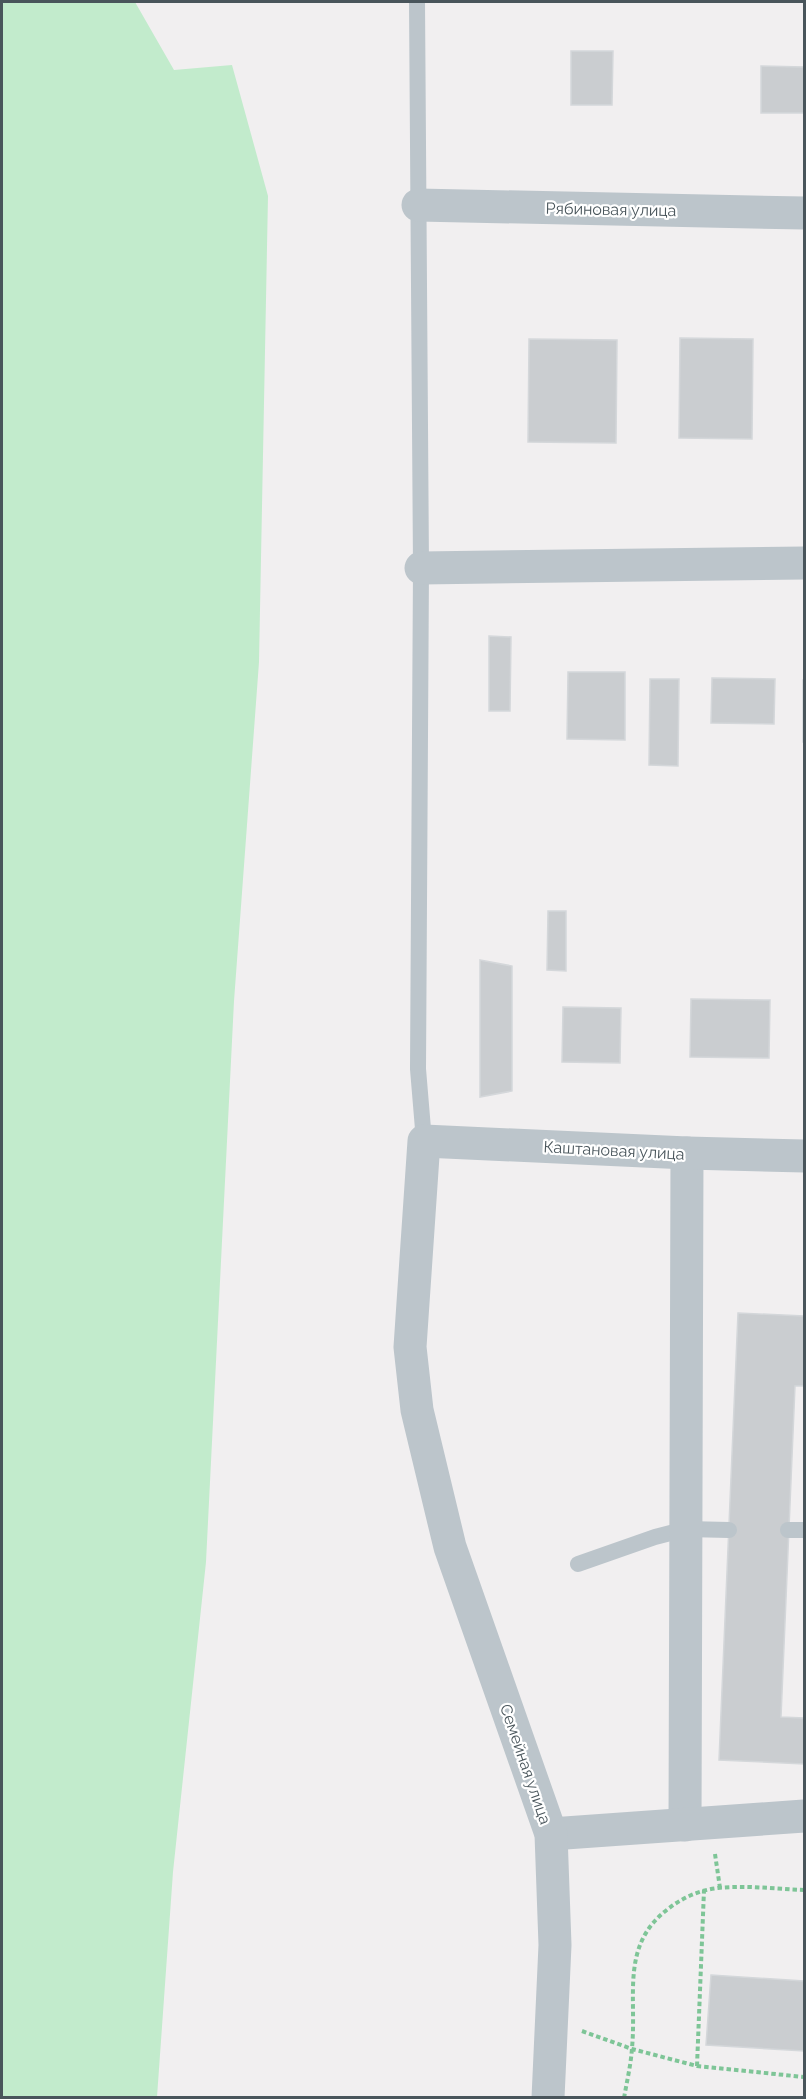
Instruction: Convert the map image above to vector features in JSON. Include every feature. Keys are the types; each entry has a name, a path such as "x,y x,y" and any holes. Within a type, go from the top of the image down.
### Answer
{"street":[{"name":"Рябиновая улица","path":"418,205 804,213"},
{"path":"421,568 804,563"},
{"name":"Каштановая улица","path":"424,1141 804,1156"},
{"name":"Семейная улица","path":"424,1141 410,1347 417,1410 450,1547 551,1834 555,1945 548,2097"},
{"path":"685,1825 687,1153"},
{"path":"551,1834 804,1816"}],"lane":[{"path":"417,2 421,568 418,1069 424,1141"},
{"path":"578,1564 655,1537 686,1529 729,1530"}],"path":[{"path":"624,2097 632,2049 634,1964 641,1939 657,1917 679,1900 704,1890 720,1888 804,1890"},
{"path":"698,2066 704,1890"},
{"path":"553,2020 632,2049 698,2066 804,2077"}],"green space":[{"path":"2,2 135,2 174,70 232,65 268,196 259,662 234,1001 206,1562 173,1872 157,2097 2,2097"}],"building":[{"path":"571,51 613,51 612,105 571,105"},
{"path":"761,66 804,67 804,113 761,113"},
{"path":"680,338 753,339 752,439 679,438"},
{"path":"529,339 617,340 616,443 528,442"},
{"path":"489,636 511,637 510,711 489,711"},
{"path":"568,672 625,672 625,740 567,739"},
{"path":"712,678 775,679 774,724 711,723"},
{"path":"650,679 679,679 678,766 649,765"},
{"path":"804,680 804,742 803,742"},
{"path":"548,911 566,911 566,971 547,970"},
{"path":"480,960 512,966 512,1091 480,1097"},
{"path":"691,999 770,1000 769,1058 690,1057"},
{"path":"563,1007 621,1008 620,1063 562,1062"},
{"path":"738,1313 804,1316 804,1386 795,1386 781,1717 804,1718 804,1764 719,1760"},
{"path":"711,1975 804,1981 804,2051 706,2045"}]}
